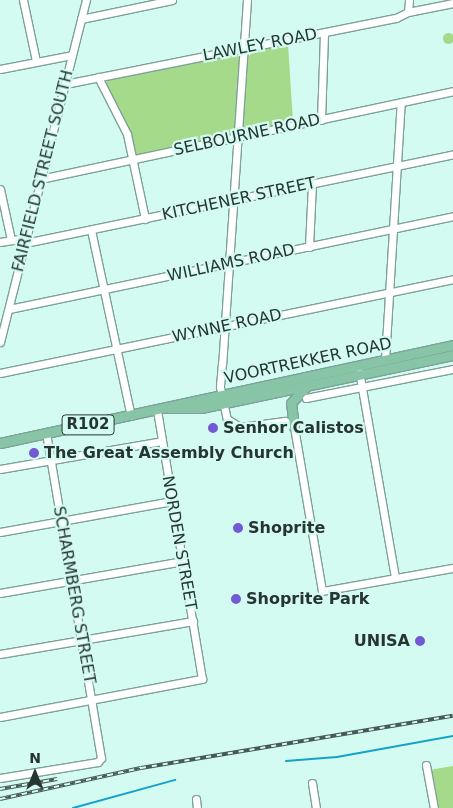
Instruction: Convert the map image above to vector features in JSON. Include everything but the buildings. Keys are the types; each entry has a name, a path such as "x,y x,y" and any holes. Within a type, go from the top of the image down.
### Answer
{"main road":[{"name":"VOORTREKKER ROAD","path":"222,399 358,365 453,345"},
{"name":"VOORTREKKER ROAD","path":"0,443 157,410 307,386 453,356"},
{"path":"294,427 291,403 307,386"}],"street":[{"path":"23,0 36,61"},
{"name":"FAIRFIELD STREET SOUTH","path":"0,342 86,0"},
{"path":"81,19 172,0"},
{"path":"247,0 225,326 222,399 228,421 237,427 285,421 294,427 322,591 453,568"},
{"path":"408,12 409,0"},
{"name":"LAWLEY ROAD","path":"65,84 324,33 400,17 408,12 453,3"},
{"path":"321,120 324,33"},
{"path":"0,69 72,56"},
{"path":"98,77 123,124 133,159 145,219"},
{"name":"SELBOURNE ROAD","path":"40,179 453,91"},
{"path":"385,360 402,102"},
{"name":"KITCHENER STREET","path":"0,242 91,230 453,154"},
{"path":"309,247 312,184"},
{"path":"0,189 11,240"},
{"name":"WILLIAMS ROAD","path":"9,310 453,216"},
{"path":"91,230 131,416"},
{"name":"WYNNE ROAD","path":"0,373 453,279"},
{"path":"358,365 395,578"},
{"path":"306,398 453,369"},
{"name":"NORDEN STREET","path":"92,701 197,682 202,675 157,410"},
{"name":"SCHARMBERG STREET","path":"0,778 98,762 101,756 46,433"},
{"path":"0,470 162,441"},
{"path":"0,532 172,501"},
{"path":"0,593 183,562"},
{"path":"0,654 193,621"},
{"path":"0,717 92,701"},
{"path":"426,765 434,808"},
{"path":"312,783 316,808"},
{"path":"196,799 197,808"}],"green space":[{"path":"448,32 454,38 448,44 442,38"},
{"path":"288,44 293,122 247,132 242,127 247,58 253,52"},
{"path":"237,51 240,54 234,131 230,136 136,155 130,131 106,85 107,80"},
{"path":"453,766 453,808 436,808 429,770"}],"waterway":[{"path":"286,761 337,757 453,736"},
{"path":"73,808 175,780"}],"railway":[{"path":"0,799 141,768 453,716"},
{"path":"0,789 57,779"}],"place":[{"name":"Senhor Calistos","path":"213,428"},
{"name":"The Great Assembly Church","path":"34,453"},
{"name":"Shoprite","path":"238,528"},
{"name":"Shoprite Park","path":"236,599"},
{"name":"UNISA","path":"420,641"}]}
